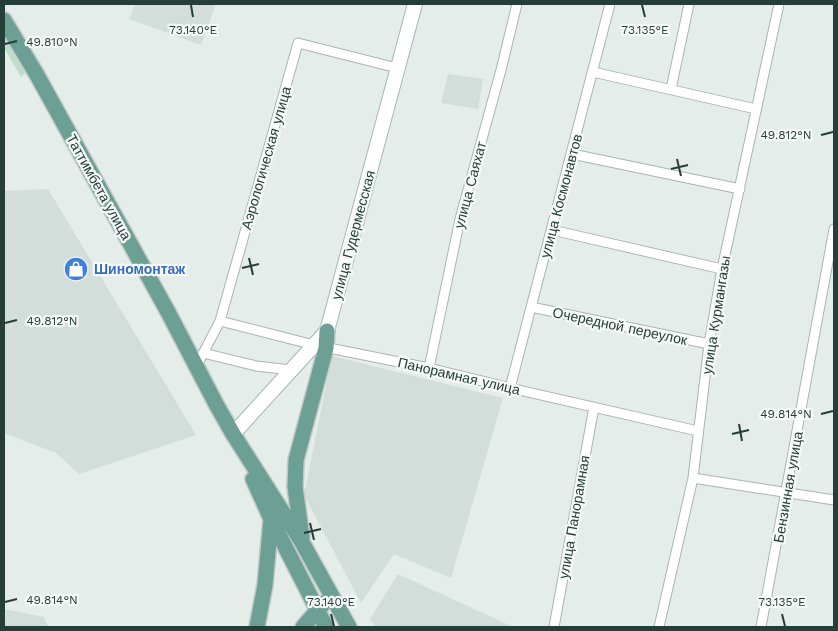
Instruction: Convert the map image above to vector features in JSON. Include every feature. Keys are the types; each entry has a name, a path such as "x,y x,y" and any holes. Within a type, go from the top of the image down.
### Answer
{"main road":[{"name":"улица Гудермесская","path":"327,331 415,4"},
{"name":"Таттимбета улица","path":"4,20 37,75 146,272 196,368 234,434"},
{"path":"303,544 296,488 296,460 320,346 327,331"},
{"path":"234,434 291,370 320,346"},
{"path":"234,434 303,544 349,627"},
{"path":"234,434 271,519 322,621"},
{"path":"257,627 265,585 271,519"},
{"path":"322,621 332,595"},
{"path":"303,627 322,621 339,608"}],"street":[{"name":"улица Саяхат","path":"429,368 460,219 517,4"},
{"name":"улица Космонавтов","path":"510,388 610,4"},
{"path":"671,89 689,4"},
{"name":"улица Курмангазы","path":"659,627 692,478 709,344 722,270 779,4"},
{"name":"Аэрологическая улица","path":"196,368 220,321 298,43 397,68"},
{"path":"593,72 756,109"},
{"path":"572,154 740,188"},
{"name":"Бензинная улица","path":"761,627 834,228"},
{"path":"552,230 722,270"},
{"name":"Очередной переулок","path":"532,308 709,344"},
{"name":"Панорамная улица","path":"220,321 320,346 429,368 698,431"},
{"path":"203,353 256,366 291,370"},
{"name":"улица Панорамная","path":"554,627 594,407"},
{"path":"692,478 834,500"}],"shaded area":[{"path":"135,4 216,4 201,45 129,19"},
{"path":"448,74 483,79 478,109 441,103"},
{"path":"48,189 196,435 79,474 56,453 4,433 4,191"},
{"path":"332,356 503,398 451,578 394,554 361,603 304,495"},
{"path":"398,574 513,627 375,627 370,619"},
{"path":"4,609 44,617 48,627 4,627"}],"green space":[{"path":"4,36 25,73 21,77 4,48"}],"place":[{"name":"Шиномонтаж","path":"76,269"}]}
